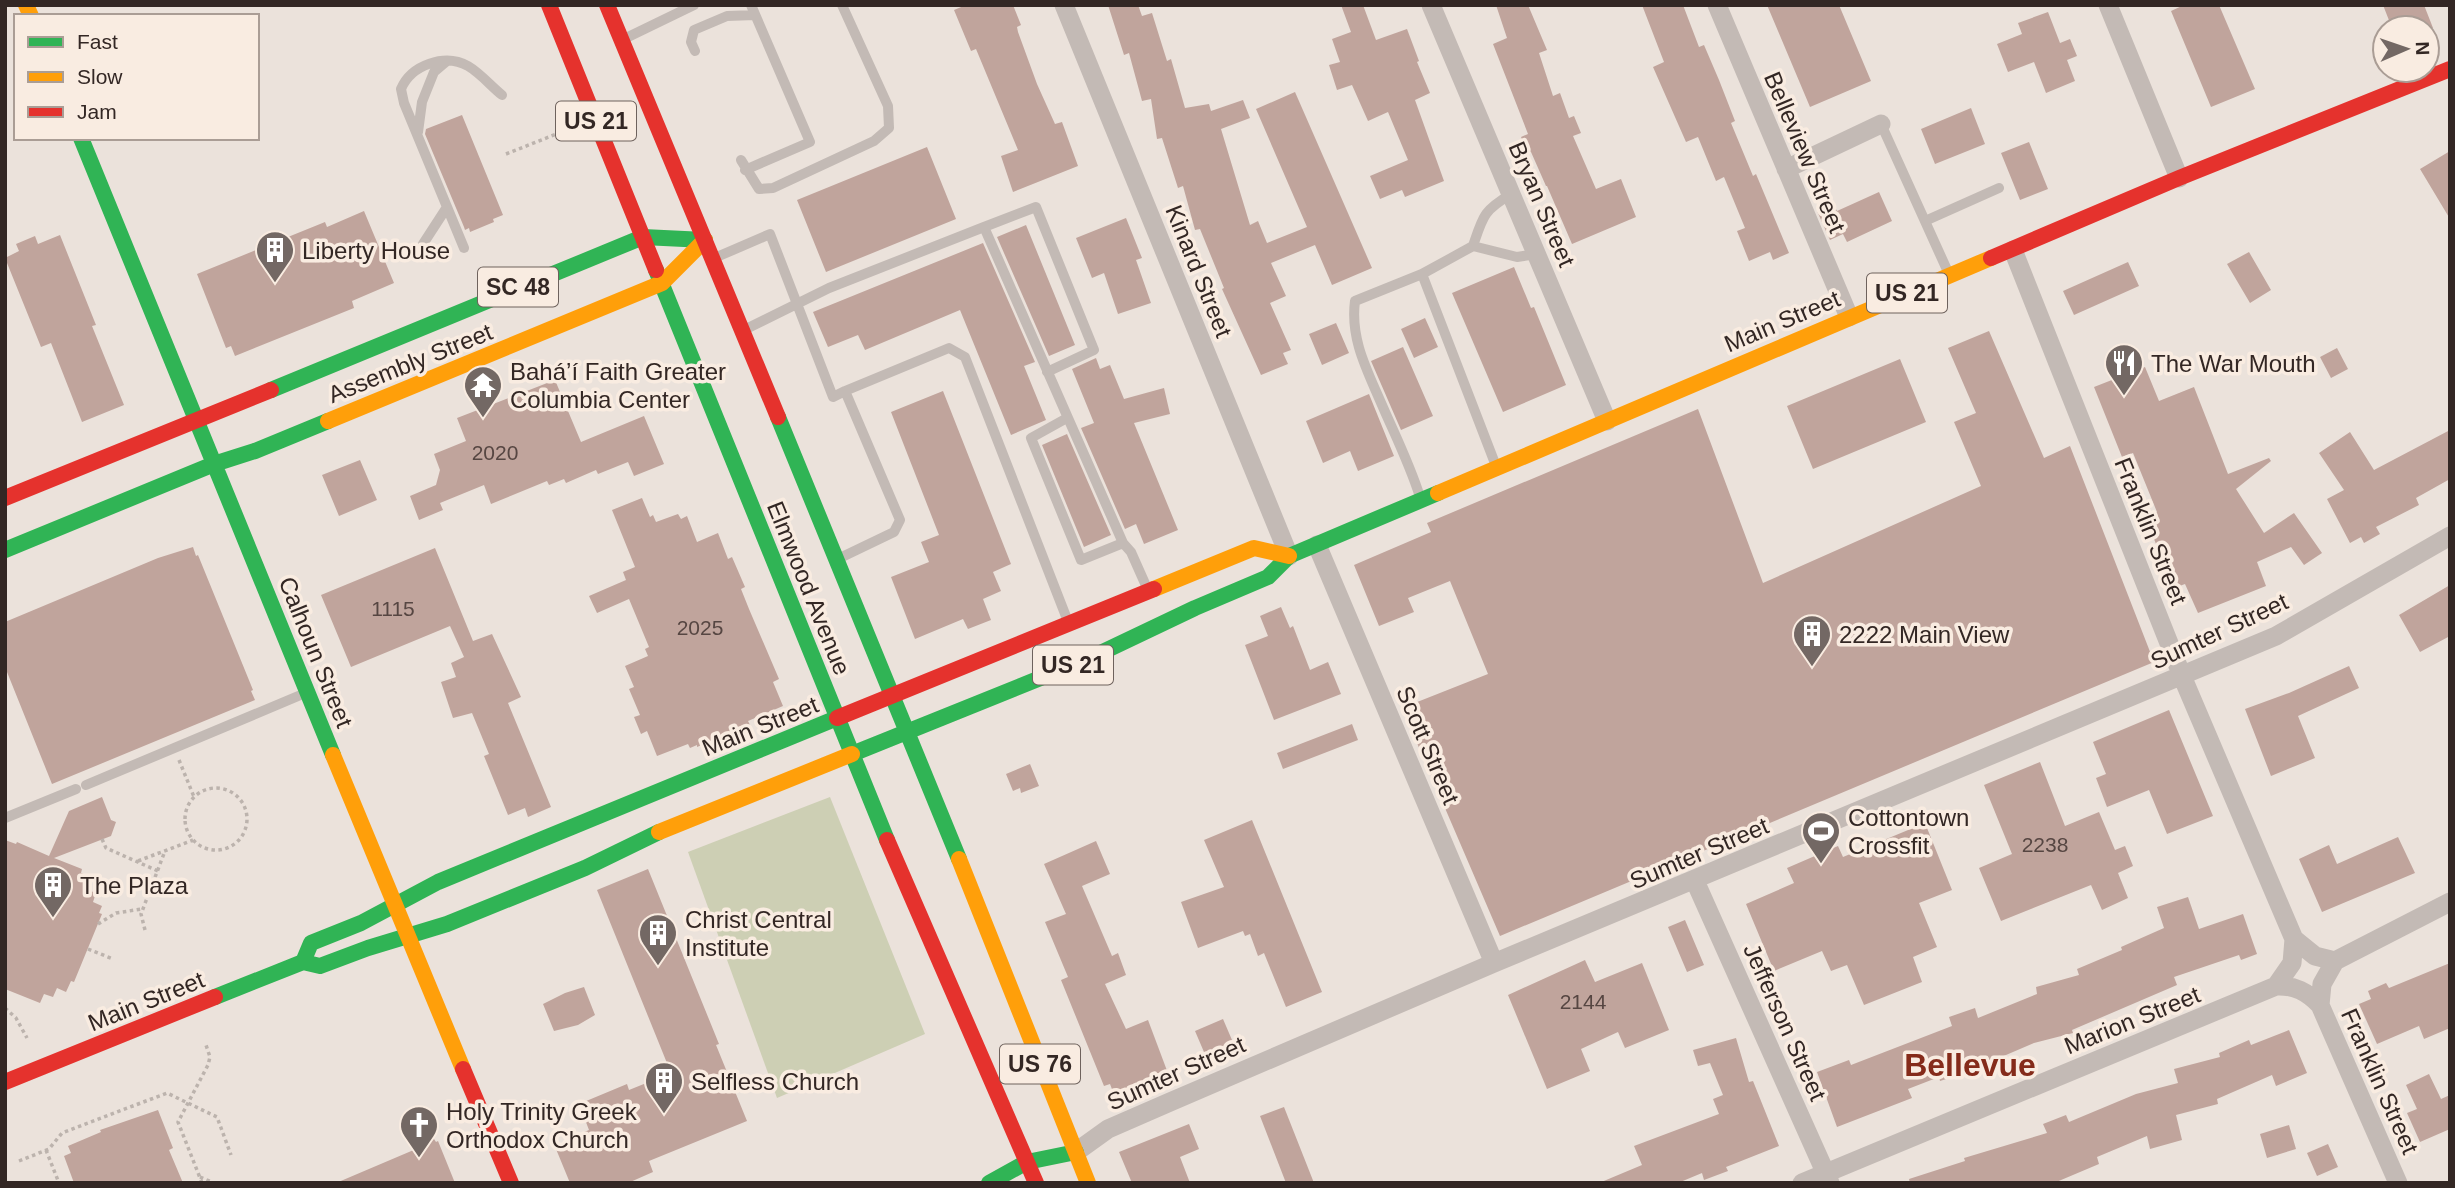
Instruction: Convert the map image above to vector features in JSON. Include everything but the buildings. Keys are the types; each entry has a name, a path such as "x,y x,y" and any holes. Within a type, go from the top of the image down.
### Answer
{"main road":[{"name":"Elmwood Avenue","path":"550,5 837,718 1036,1183"},
{"name":"Elmwood Avenue","path":"607,5 909,733 1088,1183"},
{"name":"Main Street","path":"5,1082 303,962 320,966 368,948 409,937 586,868 662,831 1090,658 1268,577 1290,556 2179,178 2450,69"},
{"name":"Calhoun Street","path":"82,140 307,693 511,1183"},
{"name":"Assembly Street","path":"5,498 643,237 705,240"},
{"name":"Assembly Street","path":"5,550 662,284 705,240"},
{"name":"Main Street","path":"303,962 311,943 361,923 438,881 1254,548 1290,556"},
{"name":"Sumter Street","path":"989,1183 1027,1162 1076,1152"},
{"name":"Sumter Street","path":"1057,1172 1076,1152"}],"street":[{"name":"Kinard Street","path":"1064,5 1290,556"},
{"name":"Bryan Street","path":"1431,5 1607,421"},
{"name":"Belleview Street","path":"1717,5 1849,317"},
{"path":"2108,5 2179,178"},
{"path":"1786,169 1881,124"},
{"name":"Franklin Street","path":"2013,250 2182,676 2294,939"},
{"name":"Sumter Street","path":"1076,1152 1108,1129 1494,963 2276,636 2450,536"},
{"name":"Scott Street","path":"1317,545 1494,963"},
{"name":"Jefferson Street","path":"1695,881 1827,1178"},
{"path":"2320,1005 2322,984 2335,961 2450,902"},
{"path":"2294,939 2315,957 2335,961"},
{"path":"2276,986 2292,963 2294,939"},
{"name":"Franklin Street","path":"2276,986 2303,991 2320,1005 2398,1183"},
{"name":"Marion Street","path":"1802,1183 1827,1178 2276,986"}],"lane":[{"path":"621,40 694,5"},
{"path":"695,51 691,41 694,30 727,16 753,10 810,142 743,165 759,189 774,188 874,141 889,128 888,106 842,5"},
{"path":"418,136 422,102 434,72 447,61"},
{"path":"464,248 401,89 410,74 421,67 455,61 469,66 502,95"},
{"path":"1881,124 1949,275"},
{"path":"1925,221 1999,188"},
{"path":"1473,246 1483,215 1511,194"},
{"path":"423,244 447,206"},
{"path":"742,331 829,288 1036,207 1094,350 1047,372"},
{"path":"984,227 1123,543 1131,552 1149,591"},
{"path":"712,258 770,234 833,397 949,348 965,357 1069,624"},
{"path":"1421,500 1413,474 1358,351 1353,320 1355,300 1422,274 1473,246 1517,257 1536,254"},
{"path":"1422,274 1497,468"},
{"path":"837,559 894,532 900,520 845,391"},
{"path":"1067,418 1031,438 1081,560 1123,543"},
{"path":"5,818 307,693"}],"path":[{"path":"506,154 559,133"},
{"path":"175,748 194,797"},
{"path":"211,788 231,791 244,805 247,826 236,844 215,851 205,849 193,840 185,824 185,814 194,797 211,788"},
{"path":"102,839 106,848 158,871"},
{"path":"136,862 193,840"},
{"path":"145,930 142,909 165,851"},
{"path":"98,924 116,913 142,909"},
{"path":"88,949 113,959"},
{"path":"5,1008 16,1018 27,1038"},
{"path":"202,1183 178,1122 208,1065 210,1057 205,1042"},
{"path":"19,1161 46,1150 62,1133 167,1093 217,1117 231,1155"},
{"path":"46,1150 60,1183"},
{"path":"200,1177 214,1183"}],"green space":[{"path":"830,797 925,1034 777,1098 688,852"}],"traffic: fast":[{"path":"82,140 333,755"},
{"path":"271,390 643,237 705,240"},
{"path":"656,270 887,840"},
{"path":"778,417 959,859"},
{"path":"5,550 214,464 255,451 328,421"},
{"path":"852,754 1090,658 1268,577 1289,556 1438,493"},
{"path":"303,962 311,943 361,923 438,882 837,718"},
{"path":"215,997 303,962 320,966 447,924 585,868 659,832"},
{"path":"989,1183 1027,1162 1076,1152"}],"traffic: slow":[{"path":"26,5 30,14"},
{"path":"328,421 662,283 705,240"},
{"path":"1438,493 1991,258"},
{"path":"1154,589 1254,548 1289,556"},
{"path":"659,832 852,754"},
{"path":"333,755 463,1069"},
{"path":"959,859 1088,1183"}],"traffic: jam":[{"path":"549,5 656,270"},
{"path":"607,5 778,417"},
{"path":"1991,258 2179,178 2450,69"},
{"path":"5,498 271,390"},
{"path":"837,718 1154,589"},
{"path":"887,840 1036,1183"},
{"path":"5,1082 215,997"},
{"path":"463,1069 511,1183"}],"place":[{"name":"Liberty House","path":"275,284"},
{"name":"The War Mouth","path":"2124,397"},
{"name":"Bahá’í Faith Greater Columbia Center","path":"483,419"},
{"name":"2222 Main View","path":"1812,668"},
{"name":"Cottontown Crossfit","path":"1821,865"},
{"name":"The Plaza","path":"53,919"},
{"name":"Christ Central Institute","path":"658,967"},
{"name":"Selfless Church","path":"664,1115"},
{"name":"Holy Trinity Greek Orthodox Church","path":"419,1159"}],"district":[{"name":"Bellevue","path":"1970,1065"}]}
